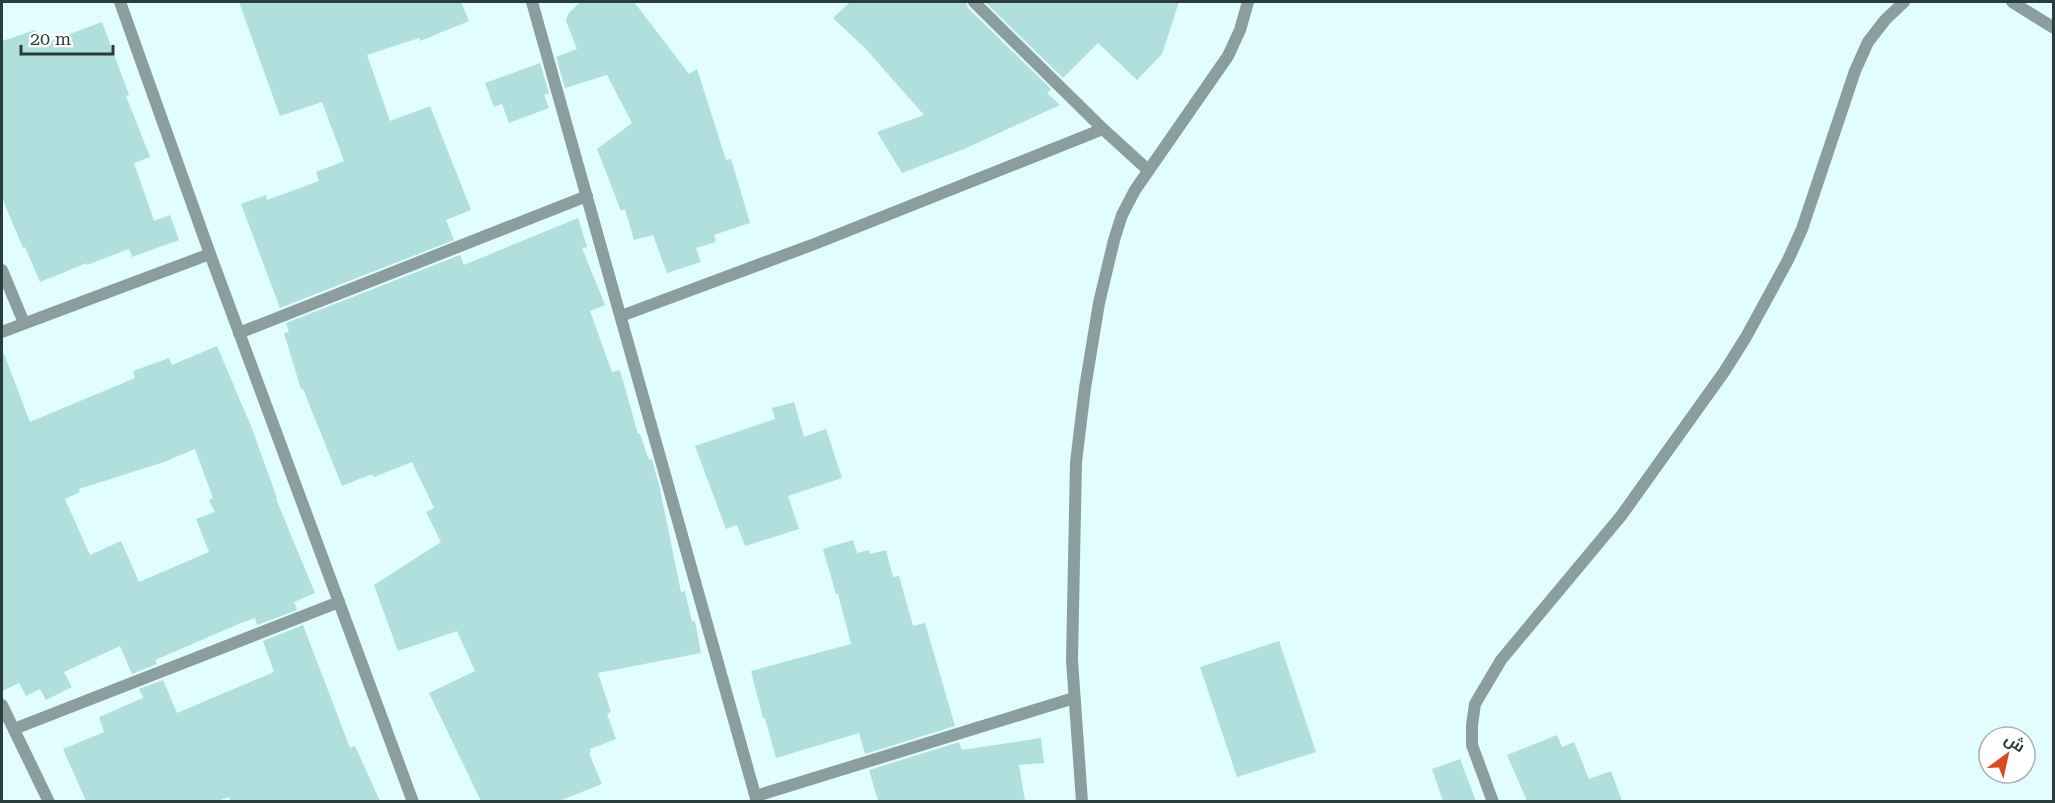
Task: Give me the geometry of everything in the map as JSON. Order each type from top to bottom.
[{"type":"street","points":[[120,2],[210,254],[413,801]]},
{"type":"street","points":[[974,2],[1148,170]]},
{"type":"street","points":[[1082,801],[1074,698],[1072,621],[1076,462],[1099,303],[1122,216],[1148,170],[1228,56],[1235,43],[1248,2]]},
{"type":"street","points":[[1493,801],[1473,745],[1472,725],[1475,704],[1501,660],[1621,516],[1724,372],[1746,337],[1788,260],[1802,229],[1854,71],[1868,42],[1885,20],[1904,2]]},
{"type":"street","points":[[2012,2],[2054,28]]},
{"type":"street","points":[[535,3],[757,799],[1074,698]]},
{"type":"street","points":[[621,316],[817,243],[1103,129]]},
{"type":"street","points":[[239,333],[587,196]]},
{"type":"street","points":[[2,332],[210,254]]},
{"type":"street","points":[[2,270],[24,323]]},
{"type":"street","points":[[14,729],[339,602]]},
{"type":"street","points":[[2,705],[49,801]]},
{"type":"building","points":[[239,2],[461,2],[469,21],[420,41],[419,38],[367,55],[390,121],[430,106],[471,210],[446,220],[454,240],[280,308],[241,204],[266,195],[267,200],[319,181],[316,172],[344,161],[322,102],[280,116]]},
{"type":"building","points":[[580,2],[634,2],[689,74],[697,69],[726,160],[731,159],[750,223],[714,235],[716,242],[696,248],[701,262],[667,273],[653,235],[634,240],[625,209],[621,211],[597,149],[632,123],[607,75],[565,88],[556,57],[577,49],[566,21],[568,14]]},
{"type":"building","points":[[850,2],[966,2],[968,8],[1051,89],[1047,93],[1060,105],[964,149],[902,173],[877,132],[924,115],[866,49],[833,18]]},
{"type":"building","points":[[985,2],[1179,2],[1162,54],[1137,80],[1098,43],[1063,78]]},
{"type":"building","points":[[102,22],[129,95],[126,96],[150,157],[134,163],[154,221],[170,215],[179,240],[132,257],[129,249],[40,282],[2,198],[2,41],[35,30],[40,45]]},
{"type":"building","points":[[540,63],[549,93],[544,95],[549,108],[509,123],[502,104],[494,107],[485,83]]},
{"type":"building","points":[[578,218],[587,247],[582,248],[605,305],[590,311],[612,372],[620,370],[638,434],[640,434],[649,460],[652,459],[681,592],[685,591],[692,622],[695,621],[701,653],[598,673],[611,712],[607,714],[616,739],[590,749],[589,753],[602,784],[559,801],[481,801],[429,693],[475,671],[457,631],[398,651],[374,585],[441,542],[426,512],[434,508],[412,462],[374,477],[372,474],[342,486],[303,389],[301,389],[284,333],[289,332],[286,323],[460,255],[464,265]]},
{"type":"building","points":[[217,346],[251,426],[276,499],[315,593],[294,602],[297,610],[257,625],[255,618],[241,623],[155,660],[157,664],[132,674],[120,646],[64,672],[72,687],[46,700],[40,689],[26,696],[19,683],[2,691],[2,354],[4,354],[30,422],[135,378],[133,371],[169,358],[172,365]],"holes":[[[195,449],[213,498],[209,500],[215,512],[196,519],[209,552],[139,582],[121,541],[90,555],[65,499],[80,492],[79,489],[164,462]]]},
{"type":"building","points":[[794,402],[804,437],[826,429],[842,478],[788,496],[799,529],[745,546],[737,525],[726,529],[695,446],[775,419],[772,408]]},
{"type":"building","points":[[853,540],[857,553],[869,550],[870,554],[886,550],[893,577],[899,576],[913,626],[925,623],[955,726],[865,754],[859,733],[776,758],[751,671],[851,644],[823,549]]},
{"type":"building","points":[[303,625],[350,748],[355,746],[380,801],[231,801],[229,797],[217,801],[86,801],[63,749],[104,732],[99,717],[143,698],[139,689],[163,680],[177,713],[274,672],[263,641]]},
{"type":"building","points":[[1279,641],[1316,752],[1237,777],[1200,667]]},
{"type":"building","points":[[1557,735],[1562,747],[1574,742],[1589,779],[1611,771],[1622,801],[1527,801],[1507,755]]},
{"type":"building","points":[[1041,738],[1044,763],[1019,765],[1025,801],[878,801],[869,770],[959,742],[962,750]]},
{"type":"building","points":[[1460,759],[1476,801],[1443,801],[1432,769]]}]
